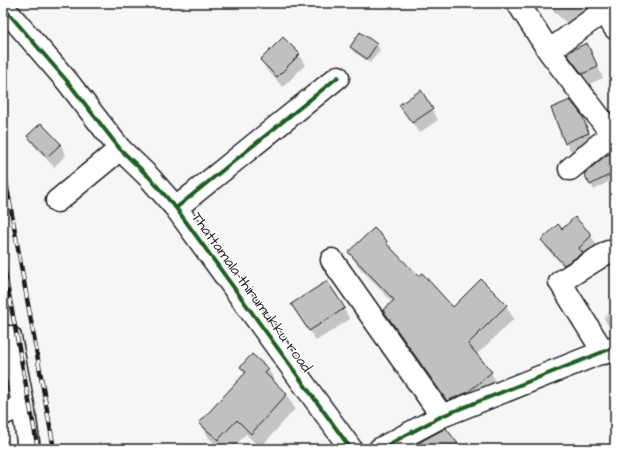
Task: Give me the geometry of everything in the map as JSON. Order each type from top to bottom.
[{"type":"street","points":[[518,3],[549,52],[613,133],[570,169]]},
{"type":"street","name":"Thattamala-thirumukku road","points":[[13,9],[66,81],[120,149],[149,177],[176,208],[351,449]]},
{"type":"street","points":[[549,52],[608,11]]},
{"type":"street","points":[[176,208],[338,77]]},
{"type":"street","points":[[57,201],[120,149]]},
{"type":"street","points":[[380,449],[442,416],[610,350],[560,282],[608,252]]},
{"type":"street","points":[[332,260],[442,416]]},
{"type":"street","points":[[3,337],[10,337],[23,405],[28,449]]},
{"type":"street","points":[[3,414],[23,405]]},
{"type":"building","points":[[360,32],[377,44],[367,59],[350,47]]},
{"type":"building","points":[[283,37],[300,54],[277,77],[260,60]]},
{"type":"building","points":[[587,43],[598,67],[582,74],[567,54]]},
{"type":"building","points":[[421,90],[433,109],[412,123],[399,105]]},
{"type":"building","points":[[570,100],[582,115],[589,133],[565,144],[551,108]]},
{"type":"building","points":[[41,123],[61,144],[47,157],[27,136]]},
{"type":"building","points":[[615,151],[615,172],[590,185],[584,174],[605,156]]},
{"type":"building","points":[[575,217],[592,235],[579,248],[583,253],[564,265],[541,240],[558,224],[562,229]]},
{"type":"building","points":[[374,228],[387,241],[386,243],[418,276],[422,273],[453,307],[481,279],[507,305],[468,344],[492,372],[468,392],[447,401],[383,310],[394,300],[348,252]]},
{"type":"building","points":[[327,281],[345,308],[309,331],[291,304]]},
{"type":"building","points":[[252,354],[269,369],[265,373],[287,394],[251,434],[237,420],[218,440],[199,423],[246,372],[240,367]]},
{"type":"building","points":[[446,428],[462,449],[407,449]]},
{"type":"railway","points":[[3,165],[54,449]]},
{"type":"railway","points":[[3,263],[38,449]]},
{"type":"cycle path","points":[[3,7],[67,81],[120,149],[149,177],[176,208],[351,449]]},
{"type":"cycle path","points":[[176,208],[338,77]]},
{"type":"cycle path","points":[[380,449],[442,416],[615,347]]}]
